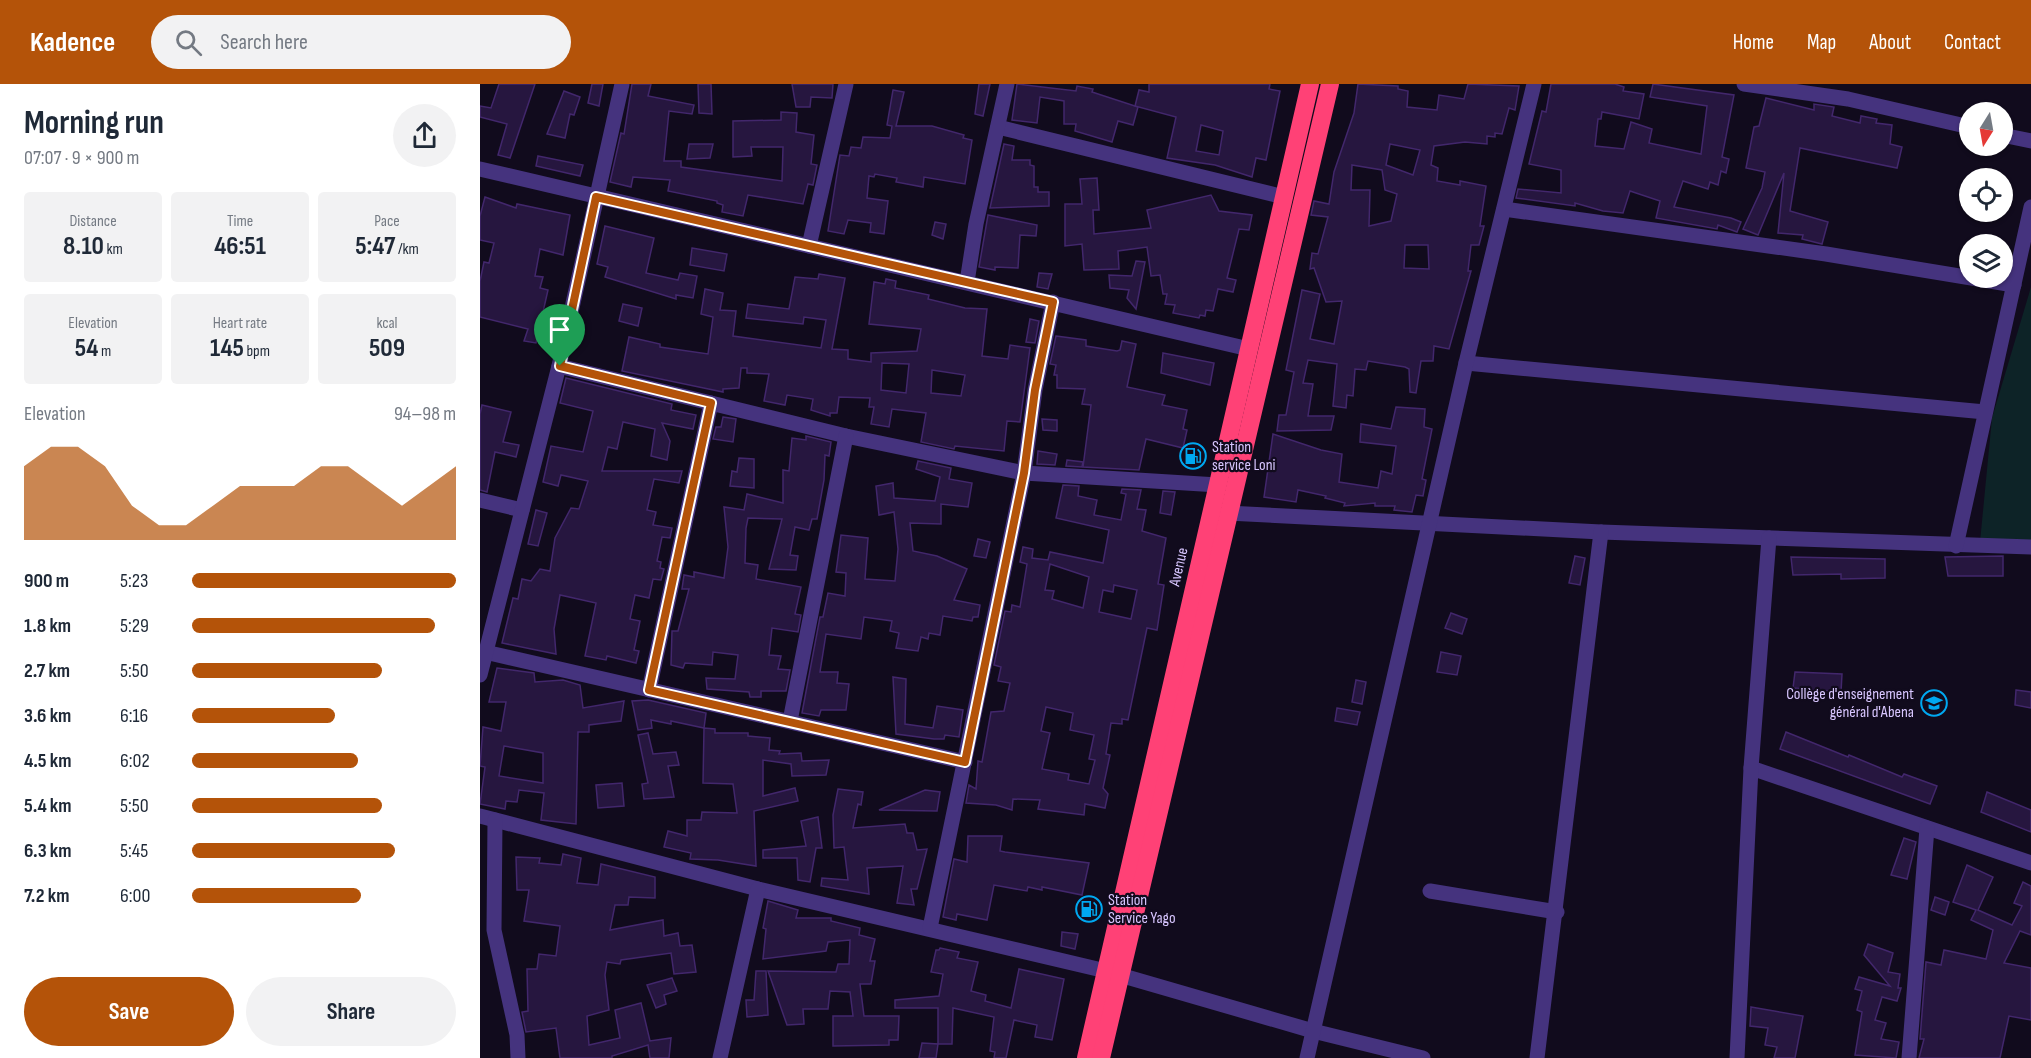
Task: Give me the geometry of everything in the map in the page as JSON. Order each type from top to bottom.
[{"type":"highway","name":"Avenue","points":[[1086,1058],[1113,973],[1218,485],[1310,84]]},
{"type":"highway","points":[[1101,1058],[1113,973],[1269,351],[1330,84]]},
{"type":"street","points":[[480,675],[560,366],[622,84]]},
{"type":"street","points":[[809,246],[846,84]]},
{"type":"street","points":[[967,282],[976,224],[1007,84]]},
{"type":"street","points":[[1307,1058],[1466,363],[1534,84]]},
{"type":"street","points":[[1744,84],[1817,88],[1959,124]]},
{"type":"street","points":[[999,127],[1284,197]]},
{"type":"street","points":[[2013,137],[2031,141]]},
{"type":"street","points":[[480,169],[1249,349]]},
{"type":"street","points":[[1956,546],[2031,207]]},
{"type":"street","points":[[1504,209],[1826,254],[2014,285]]},
{"type":"street","points":[[930,928],[1024,473],[1035,390],[1053,302]]},
{"type":"street","points":[[1466,363],[1985,412]]},
{"type":"street","points":[[560,366],[846,436],[1024,473],[1218,485]]},
{"type":"street","points":[[649,690],[711,403]]},
{"type":"street","points":[[790,721],[846,436]]},
{"type":"street","points":[[480,500],[522,510]]},
{"type":"street","points":[[1227,513],[1601,532],[2031,547]]},
{"type":"street","points":[[1538,1058],[1601,532]]},
{"type":"street","points":[[1737,1058],[1751,768],[1769,538]]},
{"type":"street","points":[[485,652],[965,762]]},
{"type":"street","points":[[1751,768],[2031,863]]},
{"type":"street","points":[[518,1058],[517,1035],[494,930],[487,818],[758,889],[1113,973],[1313,1031],[1423,1058]]},
{"type":"street","points":[[1909,1058],[1927,828]]},
{"type":"street","points":[[720,1058],[758,889]]},
{"type":"street","points":[[1430,891],[1557,912]]},
{"type":"green space","points":[[2031,287],[2031,541],[1980,542],[1992,418]]},
{"type":"building","points":[[499,84],[535,84],[510,158],[498,155],[507,124],[480,117],[480,106],[491,108]]},
{"type":"building","points":[[592,84],[603,84],[599,106],[588,103]]},
{"type":"building","points":[[632,84],[651,84],[648,96],[694,105],[692,114],[669,111],[664,161],[681,161],[681,167],[782,181],[783,147],[751,147],[752,156],[733,157],[733,121],[781,120],[781,112],[797,113],[796,132],[814,135],[811,164],[817,165],[813,185],[808,184],[803,204],[748,195],[743,216],[722,212],[723,205],[717,201],[668,191],[670,180],[633,177],[631,187],[610,182],[621,133],[624,134]]},
{"type":"building","points":[[698,84],[711,84],[712,114],[699,113]]},
{"type":"building","points":[[792,84],[833,84],[832,98],[811,97],[810,107],[796,107]]},
{"type":"building","points":[[979,84],[990,84],[983,116],[975,114]]},
{"type":"building","points":[[1017,84],[1076,91],[1077,86],[1093,89],[1092,92],[1138,107],[1133,125],[1118,121],[1112,142],[1075,131],[1076,124],[1064,124],[1064,101],[1040,97],[1037,123],[1012,120]]},
{"type":"building","points":[[1149,84],[1270,84],[1269,89],[1280,91],[1266,160],[1256,158],[1252,177],[1215,165],[1167,158],[1176,117],[1135,106],[1139,90],[1149,92]],"holes":[[[1201,125],[1223,131],[1219,155],[1196,151]]]},
{"type":"building","points":[[1358,84],[1398,86],[1398,89],[1408,91],[1407,107],[1437,110],[1439,95],[1464,99],[1468,84],[1519,86],[1515,110],[1509,108],[1502,134],[1495,133],[1495,137],[1487,136],[1487,144],[1465,142],[1434,146],[1431,165],[1438,168],[1437,181],[1460,185],[1460,181],[1486,186],[1480,226],[1484,226],[1479,245],[1471,245],[1468,271],[1471,271],[1449,349],[1434,346],[1433,361],[1421,361],[1416,393],[1410,392],[1409,369],[1368,361],[1366,370],[1355,369],[1353,396],[1347,395],[1346,408],[1333,406],[1337,364],[1308,360],[1303,383],[1313,384],[1308,416],[1334,416],[1331,430],[1277,431],[1279,415],[1286,415],[1294,372],[1286,370],[1302,290],[1320,294],[1310,339],[1334,344],[1342,301],[1326,302],[1314,268],[1310,269],[1312,253],[1318,254],[1328,217],[1311,215],[1314,201],[1329,204],[1334,172],[1354,113]],"holes":[[[1390,144],[1420,150],[1413,175],[1386,165]],[[1352,165],[1382,170],[1385,190],[1397,194],[1391,221],[1369,226],[1370,190],[1351,190]],[[1405,245],[1428,245],[1429,269],[1404,268]]]},
{"type":"building","points":[[1551,84],[1615,84],[1624,87],[1623,91],[1644,94],[1639,119],[1602,112],[1601,119],[1598,119],[1595,146],[1624,149],[1631,122],[1652,129],[1649,143],[1701,154],[1707,106],[1650,97],[1653,84],[1734,95],[1722,157],[1729,159],[1726,173],[1721,171],[1718,185],[1710,182],[1708,189],[1683,181],[1674,207],[1731,218],[1741,222],[1737,232],[1718,225],[1717,229],[1656,218],[1660,201],[1630,191],[1623,213],[1603,211],[1575,203],[1575,206],[1516,198],[1518,189],[1561,193],[1561,170],[1529,164],[1542,111],[1546,112]]},
{"type":"building","points":[[893,90],[904,92],[896,126],[932,126],[964,135],[963,138],[972,140],[965,184],[924,177],[923,187],[896,182],[897,178],[875,174],[874,177],[869,176],[867,198],[888,201],[884,234],[870,232],[871,223],[848,220],[844,234],[828,231],[840,155],[849,156],[851,147],[861,148],[863,137],[890,138],[892,126],[887,125]]},
{"type":"building","points":[[564,91],[580,97],[574,115],[570,114],[565,138],[547,134]]},
{"type":"building","points":[[1766,98],[1814,110],[1814,104],[1834,107],[1832,116],[1860,123],[1861,116],[1877,119],[1876,123],[1892,125],[1890,144],[1902,147],[1897,168],[1800,148],[1790,211],[1828,222],[1822,244],[1802,239],[1803,235],[1778,233],[1784,173],[1758,235],[1743,229],[1762,188],[1765,172],[1746,168],[1754,127],[1759,126]]},
{"type":"building","points":[[689,144],[713,144],[710,158],[687,159]]},
{"type":"building","points":[[1004,144],[1014,146],[1012,160],[1030,160],[1030,165],[1034,166],[1034,187],[1038,187],[1038,192],[1049,192],[1049,206],[990,208]]},
{"type":"building","points":[[538,156],[583,165],[580,176],[536,166]]},
{"type":"building","points":[[1097,178],[1099,210],[1093,210],[1094,234],[1151,228],[1147,210],[1211,195],[1219,211],[1252,215],[1249,230],[1239,229],[1227,278],[1236,280],[1233,292],[1218,289],[1213,311],[1206,310],[1205,316],[1200,315],[1199,318],[1173,313],[1175,305],[1165,304],[1167,294],[1163,294],[1160,275],[1151,276],[1147,247],[1118,251],[1119,269],[1084,270],[1082,244],[1065,246],[1065,204],[1082,204],[1080,179]]},
{"type":"building","points":[[485,197],[516,208],[517,204],[570,215],[563,255],[540,249],[535,276],[543,277],[540,288],[548,290],[536,343],[524,341],[528,329],[480,317],[480,281],[484,262],[489,263],[494,243],[480,240],[480,216]]},
{"type":"building","points":[[988,215],[1037,225],[1036,236],[1020,235],[1018,268],[995,267],[995,270],[979,267]]},
{"type":"building","points":[[935,222],[946,224],[943,239],[932,235]]},
{"type":"building","points":[[605,226],[654,238],[646,273],[678,280],[680,273],[697,276],[693,298],[676,295],[676,299],[605,277],[608,267],[597,264]]},
{"type":"building","points":[[692,248],[727,254],[724,271],[690,265]]},
{"type":"building","points":[[1136,261],[1145,262],[1136,309],[1127,298],[1129,290],[1110,288],[1109,275],[1132,276]]},
{"type":"building","points":[[1039,273],[1052,274],[1048,289],[1037,287]]},
{"type":"building","points":[[819,274],[845,278],[832,349],[848,350],[848,359],[871,362],[871,353],[917,351],[921,329],[869,324],[874,282],[885,284],[886,279],[896,281],[895,288],[929,295],[928,299],[965,308],[987,309],[982,356],[1008,359],[1010,345],[1030,348],[1020,422],[1007,421],[1004,451],[955,446],[954,449],[921,442],[926,413],[892,409],[889,427],[871,424],[874,407],[869,407],[870,398],[839,397],[837,413],[830,413],[830,416],[811,410],[813,399],[787,395],[785,405],[764,401],[769,374],[747,373],[747,368],[741,368],[739,388],[723,389],[723,392],[622,371],[629,337],[660,344],[660,347],[708,354],[713,317],[701,314],[705,289],[723,293],[720,310],[736,311],[733,336],[821,348],[826,320],[804,317],[803,324],[746,318],[748,304],[789,309],[795,277],[818,279]],"holes":[[[882,363],[909,364],[906,393],[881,390]],[[932,370],[965,375],[961,396],[931,393]]]},
{"type":"building","points":[[623,304],[642,308],[638,326],[619,321]]},
{"type":"building","points":[[1030,319],[1039,321],[1035,343],[1026,342]]},
{"type":"building","points":[[1056,336],[1086,340],[1086,346],[1117,351],[1120,350],[1122,341],[1136,344],[1127,387],[1165,395],[1162,405],[1187,410],[1183,429],[1187,430],[1183,448],[1146,439],[1139,470],[1083,467],[1091,405],[1082,404],[1085,389],[1057,388],[1057,375],[1054,375],[1056,365],[1050,364]]},
{"type":"building","points":[[1163,353],[1214,363],[1210,385],[1161,373]]},
{"type":"building","points":[[566,378],[672,404],[671,410],[696,415],[693,429],[662,423],[670,441],[667,460],[651,456],[655,429],[623,422],[617,449],[608,447],[602,471],[682,471],[679,483],[654,479],[647,510],[656,512],[653,525],[672,528],[670,538],[662,537],[657,561],[661,562],[660,568],[664,569],[661,580],[653,579],[649,598],[635,595],[630,619],[640,621],[634,650],[639,651],[636,663],[607,656],[606,660],[585,656],[596,603],[560,595],[554,629],[556,654],[502,643],[513,598],[518,599],[522,579],[531,581],[540,569],[550,571],[555,538],[571,508],[579,509],[588,481],[561,475],[558,486],[543,482],[551,446],[583,452],[593,411],[560,403]]},
{"type":"building","points":[[482,405],[511,412],[503,442],[519,445],[516,457],[495,452],[487,492],[480,490]]},
{"type":"building","points":[[1396,407],[1425,409],[1424,427],[1432,429],[1422,479],[1426,480],[1423,496],[1416,495],[1412,512],[1394,510],[1395,506],[1375,506],[1375,503],[1344,506],[1345,503],[1325,498],[1326,496],[1298,490],[1296,502],[1264,497],[1273,434],[1321,450],[1342,454],[1339,482],[1378,488],[1381,471],[1392,474],[1396,446],[1360,442],[1361,424],[1391,429]]},
{"type":"building","points":[[723,417],[736,419],[733,442],[713,439],[716,427],[721,427]]},
{"type":"building","points":[[1042,419],[1057,420],[1057,431],[1043,430]]},
{"type":"building","points":[[806,436],[831,442],[829,456],[825,455],[824,480],[817,519],[812,519],[809,530],[795,527],[790,555],[798,556],[796,570],[769,569],[782,519],[748,518],[746,528],[745,563],[758,565],[756,579],[801,587],[795,614],[801,615],[798,632],[772,628],[769,655],[781,656],[778,669],[790,670],[786,691],[761,691],[761,697],[750,697],[749,692],[707,689],[706,678],[735,679],[738,655],[713,652],[712,665],[685,663],[683,668],[671,665],[672,631],[678,631],[689,589],[682,589],[684,575],[694,577],[694,572],[724,578],[728,547],[724,507],[744,510],[747,494],[783,503],[783,470],[789,471],[792,438],[806,440]]},
{"type":"building","points":[[1038,451],[1057,454],[1055,465],[1037,464]]},
{"type":"building","points":[[739,458],[754,459],[754,488],[730,486],[732,471],[737,472]]},
{"type":"building","points":[[1067,460],[1083,462],[1082,467],[1066,466]]},
{"type":"building","points":[[918,461],[951,468],[949,479],[972,483],[968,507],[941,504],[941,524],[910,523],[913,551],[937,556],[967,569],[954,600],[980,605],[978,617],[973,617],[972,621],[943,616],[940,635],[929,633],[928,639],[921,637],[918,651],[896,648],[899,633],[890,631],[892,621],[864,617],[861,639],[826,634],[820,672],[838,672],[837,683],[849,684],[846,710],[821,710],[819,716],[802,713],[820,617],[823,617],[828,593],[845,596],[846,573],[836,572],[841,535],[868,538],[865,579],[895,581],[898,549],[894,512],[879,515],[876,486],[893,483],[894,498],[935,501],[940,477],[916,469]]},
{"type":"building","points":[[1063,485],[1079,486],[1078,496],[1097,500],[1094,515],[1121,520],[1126,494],[1121,493],[1122,489],[1141,490],[1137,509],[1146,510],[1142,531],[1166,538],[1158,584],[1164,585],[1157,630],[1147,628],[1128,720],[1122,719],[1122,724],[1111,723],[1106,754],[1110,755],[1103,788],[1108,794],[1105,808],[1085,804],[1084,815],[1038,809],[1040,800],[1013,799],[1012,810],[996,805],[966,803],[969,785],[976,789],[978,761],[982,762],[991,712],[1004,711],[1010,683],[998,681],[1001,667],[994,665],[1005,611],[1011,612],[1012,605],[1020,607],[1027,564],[1020,562],[1023,547],[1033,549],[1032,558],[1048,560],[1050,552],[1103,563],[1109,530],[1056,518]],"holes":[[[1050,564],[1089,577],[1083,608],[1052,599],[1054,591],[1045,590]],[[1114,585],[1137,590],[1131,619],[1099,612],[1103,590],[1113,592]],[[1046,707],[1073,713],[1070,730],[1094,735],[1089,759],[1095,760],[1089,784],[1068,780],[1069,774],[1042,769],[1050,733],[1041,731]]]},
{"type":"building","points":[[1163,491],[1175,492],[1171,515],[1160,513]]},
{"type":"building","points":[[536,510],[547,513],[538,546],[528,544]]},
{"type":"building","points":[[978,539],[990,542],[986,558],[974,556]]},
{"type":"building","points":[[1575,556],[1585,558],[1580,585],[1569,583]]},
{"type":"building","points":[[2003,556],[2003,576],[1948,576],[1945,557]]},
{"type":"building","points":[[1791,557],[1885,559],[1885,578],[1841,579],[1841,574],[1793,575]]},
{"type":"building","points":[[1451,613],[1467,619],[1462,634],[1445,628]]},
{"type":"building","points":[[1441,652],[1461,656],[1457,675],[1437,672]]},
{"type":"building","points":[[497,668],[534,673],[535,682],[563,680],[580,685],[583,708],[624,701],[621,721],[589,725],[589,732],[578,732],[576,824],[541,820],[544,793],[519,790],[517,802],[506,801],[505,809],[480,804],[485,767],[480,766],[483,727],[501,731],[506,702],[489,702]],"holes":[[[504,746],[543,753],[543,783],[499,776]]]},
{"type":"building","points":[[1795,672],[1842,674],[1841,692],[1793,688]]},
{"type":"building","points":[[893,677],[906,679],[905,724],[933,728],[937,706],[963,710],[959,737],[945,735],[944,739],[934,739],[896,734]]},
{"type":"building","points":[[1356,680],[1366,682],[1362,704],[1352,702]]},
{"type":"building","points":[[2016,690],[2031,692],[2031,708],[2015,705]]},
{"type":"building","points":[[648,700],[706,713],[704,728],[671,721],[671,724],[651,720],[652,728],[638,730],[632,701]]},
{"type":"building","points":[[1337,708],[1360,712],[1357,725],[1335,721]]},
{"type":"building","points":[[704,728],[715,729],[715,733],[748,733],[748,736],[770,738],[769,750],[780,751],[779,754],[801,753],[802,761],[829,760],[826,775],[792,776],[791,764],[763,760],[763,796],[795,788],[798,801],[754,811],[756,866],[718,860],[690,859],[691,853],[664,847],[668,831],[687,836],[687,820],[701,820],[702,812],[737,813],[733,784],[703,783]]},
{"type":"building","points":[[1786,732],[1902,777],[1904,774],[1937,786],[1930,804],[1780,749]]},
{"type":"building","points":[[648,733],[653,754],[676,752],[679,765],[668,766],[674,797],[644,799],[642,784],[648,783],[638,735]]},
{"type":"building","points":[[622,783],[624,806],[598,808],[596,785]]},
{"type":"building","points":[[838,789],[863,792],[853,828],[905,824],[907,833],[913,833],[917,850],[927,849],[917,889],[911,889],[914,905],[897,903],[903,866],[867,868],[869,894],[821,886],[822,878],[848,880],[844,847],[834,848],[833,815]]},
{"type":"building","points":[[925,790],[940,792],[937,811],[879,810]]},
{"type":"building","points":[[1987,792],[2031,810],[2031,832],[1981,812]]},
{"type":"building","points":[[818,817],[822,848],[816,848],[810,882],[798,880],[797,858],[763,858],[763,850],[806,846],[801,821]]},
{"type":"building","points":[[968,836],[1002,836],[1000,851],[1089,863],[1082,895],[1042,887],[1042,890],[1028,887],[1027,891],[994,885],[987,920],[957,914],[956,920],[943,917],[954,859],[967,862]]},
{"type":"building","points":[[1904,838],[1916,842],[1907,879],[1891,875]]},
{"type":"building","points":[[563,854],[581,858],[577,883],[598,885],[601,864],[655,877],[655,898],[629,897],[628,905],[615,905],[610,930],[663,920],[664,936],[678,933],[680,946],[692,945],[696,972],[674,974],[671,953],[621,960],[620,964],[607,962],[605,975],[609,1010],[587,1016],[589,1045],[620,1038],[615,1010],[641,1003],[650,1041],[671,1038],[669,1058],[650,1058],[648,1045],[612,1056],[612,1058],[560,1058],[556,1028],[526,1032],[522,1012],[528,1011],[527,969],[537,969],[539,954],[556,956],[560,926],[524,921],[529,890],[517,890],[516,857],[540,858],[539,863],[561,865]]},
{"type":"building","points":[[1967,865],[1993,877],[1978,910],[2012,925],[2022,906],[2014,903],[2023,882],[2031,886],[2031,935],[2020,931],[2004,963],[2031,968],[2031,1020],[2009,1016],[2000,1058],[1919,1058],[1924,1039],[1920,1039],[1926,962],[1941,965],[1944,950],[1986,959],[1993,930],[1971,920],[1976,910],[1953,902]]},
{"type":"building","points":[[1935,897],[1949,902],[1945,915],[1931,910]]},
{"type":"building","points":[[768,901],[798,910],[796,918],[831,918],[831,921],[860,928],[859,935],[875,939],[870,961],[875,961],[871,984],[860,984],[864,1016],[899,1016],[898,1040],[889,1040],[889,1045],[833,1046],[833,1016],[853,1016],[850,992],[830,991],[828,1009],[803,1009],[804,1024],[787,1025],[768,971],[836,972],[838,964],[849,964],[850,940],[828,942],[826,951],[763,959],[766,929],[763,928]]},
{"type":"building","points":[[1062,932],[1078,934],[1075,949],[1061,946]]},
{"type":"building","points":[[1868,944],[1893,953],[1888,972],[1900,974],[1898,988],[1901,988],[1897,1001],[1882,997],[1875,1020],[1886,1023],[1881,1039],[1899,1042],[1896,1058],[1855,1055],[1862,1012],[1857,1010],[1862,991],[1855,989],[1859,977],[1890,986],[1864,955]]},
{"type":"building","points":[[940,948],[959,952],[957,958],[978,962],[971,991],[986,995],[985,1001],[1011,1008],[1019,969],[1064,979],[1052,1040],[1035,1037],[1037,1025],[1014,1020],[1006,1058],[994,1058],[995,1052],[990,1051],[994,1017],[953,1008],[952,1044],[938,1044],[938,1008],[895,1008],[895,1000],[939,996],[943,974],[931,972],[936,950]]},
{"type":"building","points":[[756,971],[766,971],[768,1015],[747,1017],[746,1000],[754,1000]]},
{"type":"building","points":[[672,978],[677,991],[664,995],[666,1004],[656,1008],[647,985]]},
{"type":"building","points":[[1751,1007],[1803,1016],[1795,1058],[1774,1058],[1777,1047],[1765,1045],[1768,1028],[1750,1026]]},
{"type":"building","points":[[922,1043],[938,1044],[936,1058],[919,1058]]},
{"type":"place","name":"Station service Loni","points":[[1193,456]]},
{"type":"place","name":"Collège d'enseignement général d'Abena","points":[[1934,703]]},
{"type":"place","name":"Station Service Yago","points":[[1089,909]]},
{"type":"route","points":[[596,197],[1053,302],[1035,390],[1024,473],[965,762],[649,690],[711,403],[560,366],[596,197]]}]
